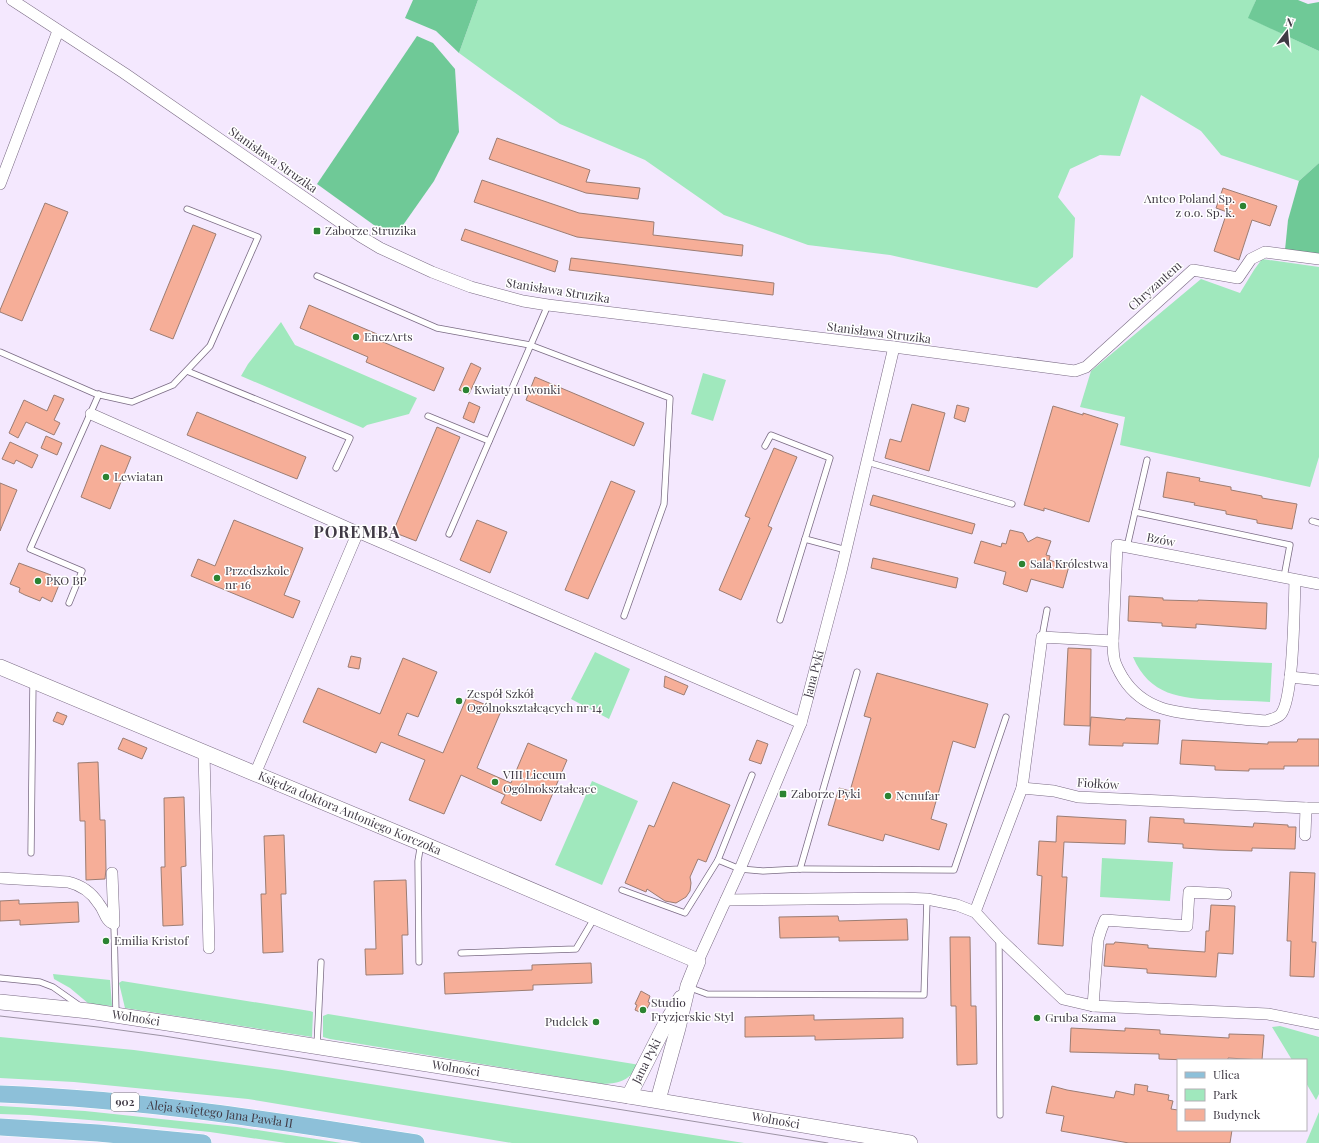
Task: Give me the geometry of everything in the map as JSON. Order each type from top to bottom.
[{"type":"main road","name":"Aleja świętego Jana Pawła II","points":[[3,1094],[131,1103],[241,1116],[416,1143]]},
{"type":"main road","points":[[0,1128],[98,1132],[203,1143]]},
{"type":"street","name":"Stanisława Struzika","points":[[12,0],[124,73],[360,236],[380,248],[432,272],[471,287],[523,301],[548,305],[894,347],[1075,371],[1086,367]]},
{"type":"street","points":[[0,184],[58,31]]},
{"type":"street","name":"Chryzantem","points":[[1086,367],[1193,270],[1238,278],[1251,259],[1265,252],[1319,259]]},
{"type":"street","name":"Jana Pyki","points":[[658,1100],[688,986],[740,869],[801,723],[846,550],[894,347]]},
{"type":"street","points":[[91,414],[358,532],[801,723]]},
{"type":"street","points":[[255,774],[358,532]]},
{"type":"street","points":[[1127,547],[1117,545],[1113,657],[1118,669],[1128,685],[1141,698],[1159,708],[1178,714],[1267,721],[1280,716],[1286,705],[1290,677],[1295,580]]},
{"type":"street","name":"Bzów","points":[[1127,547],[1319,584]]},
{"type":"street","points":[[975,912],[1022,788],[1042,637],[1113,641]]},
{"type":"street","name":"Księdza doktora Antoniego Korczoka","points":[[0,667],[421,843],[698,961]]},
{"type":"street","points":[[1290,677],[1319,680]]},
{"type":"street","points":[[204,753],[209,948]]},
{"type":"street","name":"Fiołków","points":[[1022,788],[1054,791],[1078,797],[1319,808]]},
{"type":"street","points":[[1305,835],[1306,808]]},
{"type":"street","points":[[0,878],[68,882],[77,884],[84,888],[100,904],[109,922],[114,924],[112,873]]},
{"type":"street","points":[[1093,1006],[1098,940],[1105,920],[1187,926],[1189,892],[1226,894]]},
{"type":"street","points":[[726,900],[903,898],[927,899],[957,905],[975,912],[1063,999],[1093,1006],[1268,1014],[1319,1024]]},
{"type":"street","name":"Jana Pyki","points":[[629,1096],[666,1023],[688,986]]},
{"type":"street","name":"Wolności","points":[[0,1002],[88,1012],[317,1046],[658,1100],[910,1143]]},
{"type":"lane","points":[[0,352],[99,394],[132,402],[173,385],[210,346],[258,237],[187,209]]},
{"type":"lane","points":[[317,276],[437,328],[530,345],[670,398],[664,504],[624,616]]},
{"type":"lane","points":[[449,534],[548,305]]},
{"type":"lane","points":[[187,370],[350,438],[336,468]]},
{"type":"lane","points":[[69,603],[82,571],[30,549],[99,394]]},
{"type":"lane","points":[[428,416],[489,441]]},
{"type":"lane","points":[[765,446],[771,435],[830,458],[780,620]]},
{"type":"lane","points":[[1127,547],[1147,460]]},
{"type":"lane","points":[[867,462],[1012,504]]},
{"type":"lane","points":[[1135,512],[1290,545],[1284,578]]},
{"type":"lane","points":[[1312,521],[1319,523]]},
{"type":"lane","points":[[805,539],[846,550]]},
{"type":"lane","points":[[1042,637],[1048,610]]},
{"type":"lane","points":[[800,869],[857,672]]},
{"type":"lane","points":[[31,853],[33,681]]},
{"type":"lane","points":[[718,860],[740,869],[764,871],[800,869],[954,870],[1006,717]]},
{"type":"lane","points":[[622,890],[685,913],[718,860],[752,775]]},
{"type":"lane","points":[[419,962],[418,861],[421,843]]},
{"type":"lane","points":[[688,986],[707,994],[924,995],[927,899]]},
{"type":"lane","points":[[461,953],[576,948],[595,917]]},
{"type":"lane","points":[[114,924],[116,1016]]},
{"type":"lane","points":[[1000,938],[1000,1115]]},
{"type":"lane","points":[[317,1046],[322,962]]},
{"type":"lane","points":[[0,978],[40,982],[53,987],[88,1012]]},
{"type":"green space","points":[[413,0],[478,0],[459,53],[436,31],[405,18]]},
{"type":"green space","points":[[478,0],[1256,0],[1249,18],[1319,51],[1319,163],[1299,181],[1221,155],[1201,131],[1141,95],[1120,156],[1100,155],[1070,169],[1058,197],[1075,218],[1073,257],[1037,288],[890,255],[808,245],[724,215],[645,160],[560,124],[459,53]]},
{"type":"green space","points":[[1256,0],[1298,0],[1308,4],[1319,2],[1319,51],[1248,18]]},
{"type":"green space","points":[[417,36],[433,43],[455,69],[459,132],[434,181],[401,228],[378,228],[317,184]]},
{"type":"green space","points":[[1319,163],[1319,254],[1285,250],[1288,220],[1299,181]]},
{"type":"green space","points":[[1262,259],[1319,267],[1319,457],[1310,487],[1120,445],[1125,417],[1080,407],[1091,371],[1201,279],[1240,293]]},
{"type":"green space","points":[[281,322],[295,345],[417,398],[409,414],[367,425],[363,428],[241,376],[248,364]]},
{"type":"green space","points":[[703,373],[726,380],[713,421],[691,414]]},
{"type":"green space","points":[[595,652],[630,669],[609,719],[571,699]]},
{"type":"green space","points":[[1133,657],[1272,663],[1270,702],[1204,699],[1179,696],[1157,687],[1148,680],[1140,670]]},
{"type":"green space","points":[[592,781],[638,801],[602,885],[555,865]]},
{"type":"green space","points":[[1102,858],[1173,862],[1170,901],[1100,897]]},
{"type":"green space","points":[[53,974],[110,980],[112,1006],[89,1004],[70,988],[54,979]]},
{"type":"green space","points":[[122,981],[310,1011],[313,1012],[312,1037],[125,1008],[119,983]]},
{"type":"green space","points":[[328,1014],[640,1065],[624,1080],[615,1083],[603,1084],[330,1039],[323,1037],[323,1016]]},
{"type":"green space","points":[[1280,1026],[1319,1037],[1319,1094],[1316,1100],[1307,1085],[1307,1059],[1291,1059],[1272,1027]]},
{"type":"green space","points":[[0,1037],[134,1050],[282,1070],[744,1143],[512,1143],[248,1099],[74,1082],[0,1078]]},
{"type":"green space","points":[[0,1106],[85,1111],[237,1127],[342,1143],[286,1143],[210,1132],[125,1123],[0,1114]]},
{"type":"green space","points":[[1319,1112],[1319,1143],[1306,1143]]},
{"type":"building","points":[[497,138],[590,170],[586,182],[640,188],[638,199],[586,193],[489,159]]},
{"type":"building","points":[[482,180],[579,213],[654,222],[653,235],[743,245],[742,256],[577,237],[474,202]]},
{"type":"building","points":[[1223,188],[1277,206],[1270,226],[1252,220],[1239,260],[1214,251],[1227,212],[1216,208]]},
{"type":"building","points":[[45,203],[68,212],[22,321],[0,312],[0,310]]},
{"type":"building","points":[[193,225],[216,234],[173,339],[150,330]]},
{"type":"building","points":[[465,229],[558,261],[555,272],[461,240]]},
{"type":"building","points":[[571,258],[774,283],[773,295],[569,270]]},
{"type":"building","points":[[309,305],[377,334],[376,339],[444,368],[434,391],[366,362],[368,357],[300,328]]},
{"type":"building","points":[[471,363],[481,368],[469,394],[459,390]]},
{"type":"building","points":[[535,377],[644,423],[634,446],[526,400]]},
{"type":"building","points":[[54,395],[64,399],[54,420],[60,423],[54,435],[26,422],[18,438],[9,433],[24,400],[47,411]]},
{"type":"building","points":[[469,402],[480,407],[474,423],[463,418]]},
{"type":"building","points":[[912,404],[945,413],[929,471],[885,458],[890,439],[901,442]]},
{"type":"building","points":[[957,405],[969,408],[965,422],[954,418]]},
{"type":"building","points":[[1053,406],[1083,415],[1083,413],[1118,424],[1089,522],[1044,508],[1044,511],[1024,505]]},
{"type":"building","points":[[197,412],[306,457],[297,479],[187,435]]},
{"type":"building","points":[[437,427],[460,437],[416,541],[393,532]]},
{"type":"building","points":[[46,436],[62,443],[57,455],[41,448]]},
{"type":"building","points":[[10,442],[38,455],[32,468],[16,460],[14,464],[2,459]]},
{"type":"building","name":"Lewiatan","points":[[101,445],[131,457],[110,509],[81,497]]},
{"type":"building","points":[[774,448],[797,457],[768,526],[772,528],[741,600],[719,590],[750,518],[745,516]]},
{"type":"building","points":[[1167,472],[1200,478],[1199,481],[1231,487],[1231,490],[1262,496],[1262,498],[1297,504],[1292,529],[1257,523],[1257,520],[1226,514],[1226,511],[1163,497]]},
{"type":"building","points":[[611,481],[635,491],[588,599],[565,590]]},
{"type":"building","points":[[0,483],[17,490],[0,531]]},
{"type":"building","points":[[873,495],[975,524],[972,534],[870,505]]},
{"type":"building","points":[[234,520],[303,548],[284,595],[300,601],[293,618],[191,576],[198,559],[215,566]]},
{"type":"building","points":[[477,520],[507,532],[490,573],[460,560]]},
{"type":"building","points":[[1010,530],[1023,533],[1028,542],[1037,537],[1051,541],[1046,555],[1050,556],[1049,560],[1069,566],[1063,588],[1031,579],[1027,592],[1003,584],[1006,572],[974,563],[981,541],[1001,547],[1002,543],[1006,544]]},
{"type":"building","points":[[873,558],[958,578],[956,588],[871,568]]},
{"type":"building","points":[[19,563],[61,580],[52,602],[42,597],[40,601],[25,595],[19,592],[20,588],[10,584]]},
{"type":"building","points":[[1129,596],[1163,598],[1163,600],[1267,603],[1266,629],[1196,624],[1196,628],[1162,626],[1162,623],[1128,621]]},
{"type":"building","points":[[1068,648],[1091,649],[1090,726],[1064,725]]},
{"type":"building","points":[[351,656],[361,658],[359,669],[348,667]]},
{"type":"building","points":[[403,658],[437,672],[418,717],[407,713],[398,735],[443,753],[467,697],[501,711],[477,768],[511,783],[528,743],[567,760],[541,821],[501,803],[505,795],[461,775],[444,814],[409,800],[425,760],[381,742],[376,753],[303,722],[318,688],[380,714]]},
{"type":"building","points":[[877,673],[988,704],[975,748],[953,741],[931,819],[947,824],[939,850],[885,834],[883,841],[828,825],[839,788],[850,791],[871,718],[864,716]]},
{"type":"building","points":[[665,676],[688,686],[684,695],[664,687]]},
{"type":"building","points":[[57,712],[67,716],[63,725],[53,721]]},
{"type":"building","points":[[1091,717],[1125,720],[1126,718],[1160,720],[1158,744],[1123,743],[1123,746],[1089,745]]},
{"type":"building","points":[[123,738],[147,748],[142,759],[118,749]]},
{"type":"building","points":[[1298,739],[1319,739],[1319,766],[1284,766],[1284,769],[1249,769],[1249,771],[1215,770],[1215,766],[1180,764],[1182,740],[1268,744],[1268,742],[1297,742]]},
{"type":"building","points":[[757,740],[768,744],[761,764],[749,760]]},
{"type":"building","points":[[98,762],[100,820],[105,820],[105,879],[86,880],[85,821],[80,821],[78,763]]},
{"type":"building","points":[[673,782],[730,805],[706,862],[698,859],[690,877],[690,891],[686,897],[676,903],[665,901],[647,889],[646,892],[625,883],[649,825],[654,827]]},
{"type":"building","points":[[184,797],[186,866],[181,867],[183,925],[163,926],[161,867],[165,867],[164,798]]},
{"type":"building","points":[[1057,816],[1126,820],[1125,844],[1064,842],[1062,877],[1067,877],[1063,946],[1038,944],[1042,876],[1037,875],[1039,841],[1056,842]]},
{"type":"building","points":[[1150,817],[1184,819],[1184,823],[1253,827],[1254,823],[1288,825],[1288,827],[1296,827],[1295,849],[1252,848],[1252,851],[1218,850],[1183,848],[1183,844],[1148,842]]},
{"type":"building","points":[[284,835],[286,894],[281,894],[283,952],[263,953],[261,894],[266,894],[264,836]]},
{"type":"building","points":[[1290,872],[1315,873],[1312,942],[1316,942],[1314,977],[1290,976],[1291,941],[1287,941]]},
{"type":"building","points":[[406,880],[408,935],[402,935],[403,974],[366,975],[365,949],[376,949],[374,881]]},
{"type":"building","points":[[19,900],[19,904],[78,902],[79,922],[20,925],[20,920],[0,921],[0,901]]},
{"type":"building","points":[[1211,905],[1235,906],[1233,954],[1218,953],[1216,977],[1147,973],[1147,969],[1104,966],[1106,944],[1114,944],[1115,942],[1148,945],[1148,948],[1205,952],[1206,931],[1209,931]]},
{"type":"building","points":[[838,916],[839,921],[907,919],[908,940],[839,941],[839,937],[780,938],[779,917]]},
{"type":"building","points":[[950,937],[970,937],[971,1006],[976,1006],[977,1064],[957,1065],[956,1006],[951,1006]]},
{"type":"building","points":[[591,963],[592,983],[533,985],[533,990],[445,994],[444,973],[532,970],[532,965]]},
{"type":"building","points":[[641,991],[650,996],[648,1002],[650,1003],[644,1014],[635,1010],[637,1005],[635,1004]]},
{"type":"building","points":[[814,1015],[814,1020],[903,1018],[903,1038],[815,1040],[815,1036],[745,1037],[745,1017]]},
{"type":"building","points":[[1071,1028],[1125,1031],[1125,1028],[1160,1030],[1160,1034],[1229,1038],[1229,1034],[1264,1035],[1262,1059],[1159,1059],[1159,1054],[1070,1052]]},
{"type":"building","points":[[1135,1084],[1148,1086],[1147,1091],[1169,1095],[1168,1100],[1173,1101],[1171,1109],[1177,1110],[1177,1131],[1232,1131],[1230,1143],[1129,1143],[1061,1131],[1064,1116],[1046,1113],[1052,1086],[1114,1098],[1116,1091],[1134,1095]]},
{"type":"tram line","points":[[0,1016],[164,1036],[828,1143]]},
{"type":"place","name":"Anteo Poland Sp. z o.o. Sp. k.","points":[[1243,206]]},
{"type":"place","name":"Zaborze Struzika","points":[[317,231]]},
{"type":"place","name":"EnczArts","points":[[356,337]]},
{"type":"place","name":"Kwiaty u Iwonki","points":[[466,390]]},
{"type":"place","name":"Lewiatan","points":[[106,477]]},
{"type":"place","name":"Sala Królestwa","points":[[1022,564]]},
{"type":"place","name":"Przedszkole nr 16","points":[[217,578]]},
{"type":"place","name":"PKO BP","points":[[38,581]]},
{"type":"place","name":"Zespół Szkół Ogólnokształcących nr 14","points":[[459,701]]},
{"type":"place","name":"VIII Liceum Ogólnokształcące","points":[[495,782]]},
{"type":"place","name":"Zaborze Pyki","points":[[783,794]]},
{"type":"place","name":"Nenufar","points":[[888,796]]},
{"type":"place","name":"Emilia Kristof","points":[[106,941]]},
{"type":"place","name":"Studio Fryzjerskie Styl","points":[[643,1010]]},
{"type":"place","name":"Gruba Szama","points":[[1037,1018]]},
{"type":"place","name":"Pudelek","points":[[596,1022]]},
{"type":"district","name":"POREMBA","points":[[357,532]]}]
